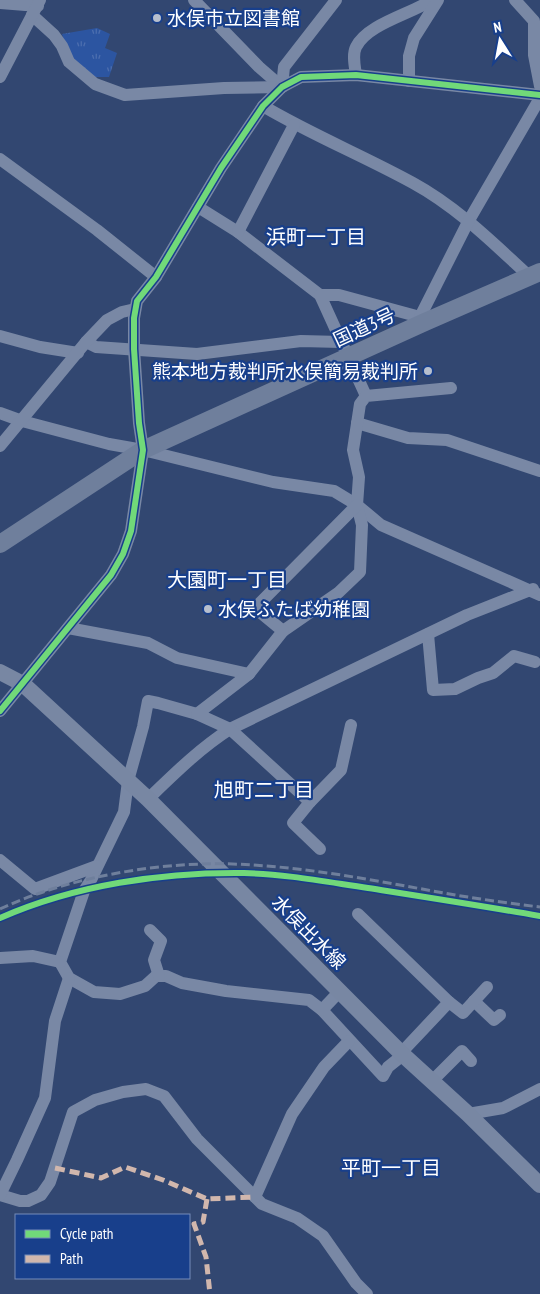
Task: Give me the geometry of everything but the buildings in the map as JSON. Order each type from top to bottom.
[{"type":"highway","name":"国道3号","points":[[0,544],[143,450],[345,350],[535,274]]},
{"type":"main road","name":"水俣出水線","points":[[0,672],[23,684],[128,781],[402,1054],[468,1114],[540,1185]]},
{"type":"street","points":[[194,0],[259,67],[282,87]]},
{"type":"street","points":[[282,87],[284,67],[336,0]]},
{"type":"street","points":[[356,75],[354,53],[356,47],[365,36],[395,17],[432,0]]},
{"type":"street","points":[[409,81],[409,56],[414,38],[438,0]]},
{"type":"street","points":[[515,0],[534,21],[534,55],[540,86]]},
{"type":"street","points":[[0,3],[37,7]]},
{"type":"street","points":[[37,7],[69,62],[94,84],[125,95],[224,88],[282,87]]},
{"type":"street","points":[[0,77],[37,7]]},
{"type":"street","points":[[0,711],[111,575],[123,554],[131,532],[143,450],[139,423],[134,349],[135,309],[138,301],[156,277],[221,168],[263,106],[282,87],[301,77],[356,75],[540,96],[468,222],[423,320],[340,295],[320,295]]},
{"type":"street","points":[[263,106],[294,125],[414,184],[468,222],[535,274]]},
{"type":"street","points":[[238,232],[294,125]]},
{"type":"street","points":[[0,159],[97,230],[156,277]]},
{"type":"street","points":[[198,208],[238,232],[320,295],[366,396]]},
{"type":"street","points":[[0,446],[86,342],[107,320],[122,312],[135,309]]},
{"type":"street","points":[[0,336],[40,347],[78,353]]},
{"type":"street","points":[[86,342],[96,348],[197,354],[301,341],[345,350]]},
{"type":"street","points":[[197,714],[249,674],[283,631],[338,593],[360,572],[362,525],[357,506],[359,477],[353,450],[360,404],[366,396],[451,388]]},
{"type":"street","points":[[0,413],[22,421],[109,444],[143,450],[273,482],[334,491],[381,525],[540,595]]},
{"type":"street","points":[[357,424],[408,438],[447,440],[540,471]]},
{"type":"street","points":[[283,631],[255,608],[357,506]]},
{"type":"street","points":[[148,800],[194,755],[210,742],[230,730],[467,615],[540,586]]},
{"type":"street","points":[[68,628],[148,643],[177,658],[249,674]]},
{"type":"street","points":[[428,634],[433,690],[455,689],[494,673],[514,656],[535,662]]},
{"type":"street","points":[[310,802],[230,730],[197,714],[158,702],[148,701],[128,781],[124,812],[84,891],[60,962],[69,978],[94,992],[120,994],[145,986],[156,976],[166,976],[182,983],[226,991],[308,1000],[322,1010],[383,1076],[388,1067],[449,1002]]},
{"type":"street","points":[[320,848],[293,823],[310,802],[342,770],[351,725]]},
{"type":"street","points":[[0,860],[35,889],[97,866]]},
{"type":"street","points":[[358,914],[449,1002],[463,1013],[487,987]]},
{"type":"street","points":[[150,930],[160,941],[154,960],[159,976]]},
{"type":"street","points":[[0,958],[33,956],[60,962]]},
{"type":"street","points":[[69,978],[55,1021],[45,1098],[18,1160],[0,1195],[20,1201],[28,1201],[41,1195],[50,1182],[73,1112],[95,1100],[123,1092],[146,1089],[164,1096],[197,1139],[262,1204],[297,1218],[323,1236],[356,1283],[367,1294]]},
{"type":"street","points":[[322,1010],[340,991]]},
{"type":"street","points":[[474,1001],[495,1020]]},
{"type":"street","points":[[255,1198],[292,1114],[324,1067],[349,1041]]},
{"type":"street","points":[[432,1081],[462,1051],[471,1061]]},
{"type":"street","points":[[468,1114],[503,1108],[540,1088]]},
{"type":"green space","points":[[97,28],[110,34],[105,48],[117,53],[109,77],[95,77],[68,54],[62,34]]},
{"type":"railway","points":[[0,909],[59,887],[123,872],[156,867],[221,864],[304,870],[540,907]]},
{"type":"marked path","points":[[55,1168],[101,1178],[125,1167],[163,1180],[207,1199],[255,1197]]},
{"type":"marked path","points":[[207,1199],[203,1222],[194,1224],[206,1257],[210,1294]]},
{"type":"cycle path","points":[[0,711],[111,575],[123,554],[131,531],[143,450],[139,423],[134,349],[134,318],[137,301],[156,277],[221,168],[263,106],[282,87],[301,77],[356,75],[540,95]]},
{"type":"cycle path","points":[[0,918],[58,897],[89,889],[151,878],[213,873],[275,875],[322,881],[540,916]]},
{"type":"place","name":"水俣市立図書館","points":[[157,18]]},
{"type":"place","name":"熊本地方裁判所水俣簡易裁判所","points":[[428,371]]},
{"type":"place","name":"水俣ふたば幼稚園","points":[[208,609]]},
{"type":"district","name":"浜町一丁目","points":[[316,237]]},
{"type":"district","name":"大園町一丁目","points":[[227,580]]},
{"type":"district","name":"旭町二丁目","points":[[264,790]]},
{"type":"district","name":"平町一丁目","points":[[391,1168]]}]
